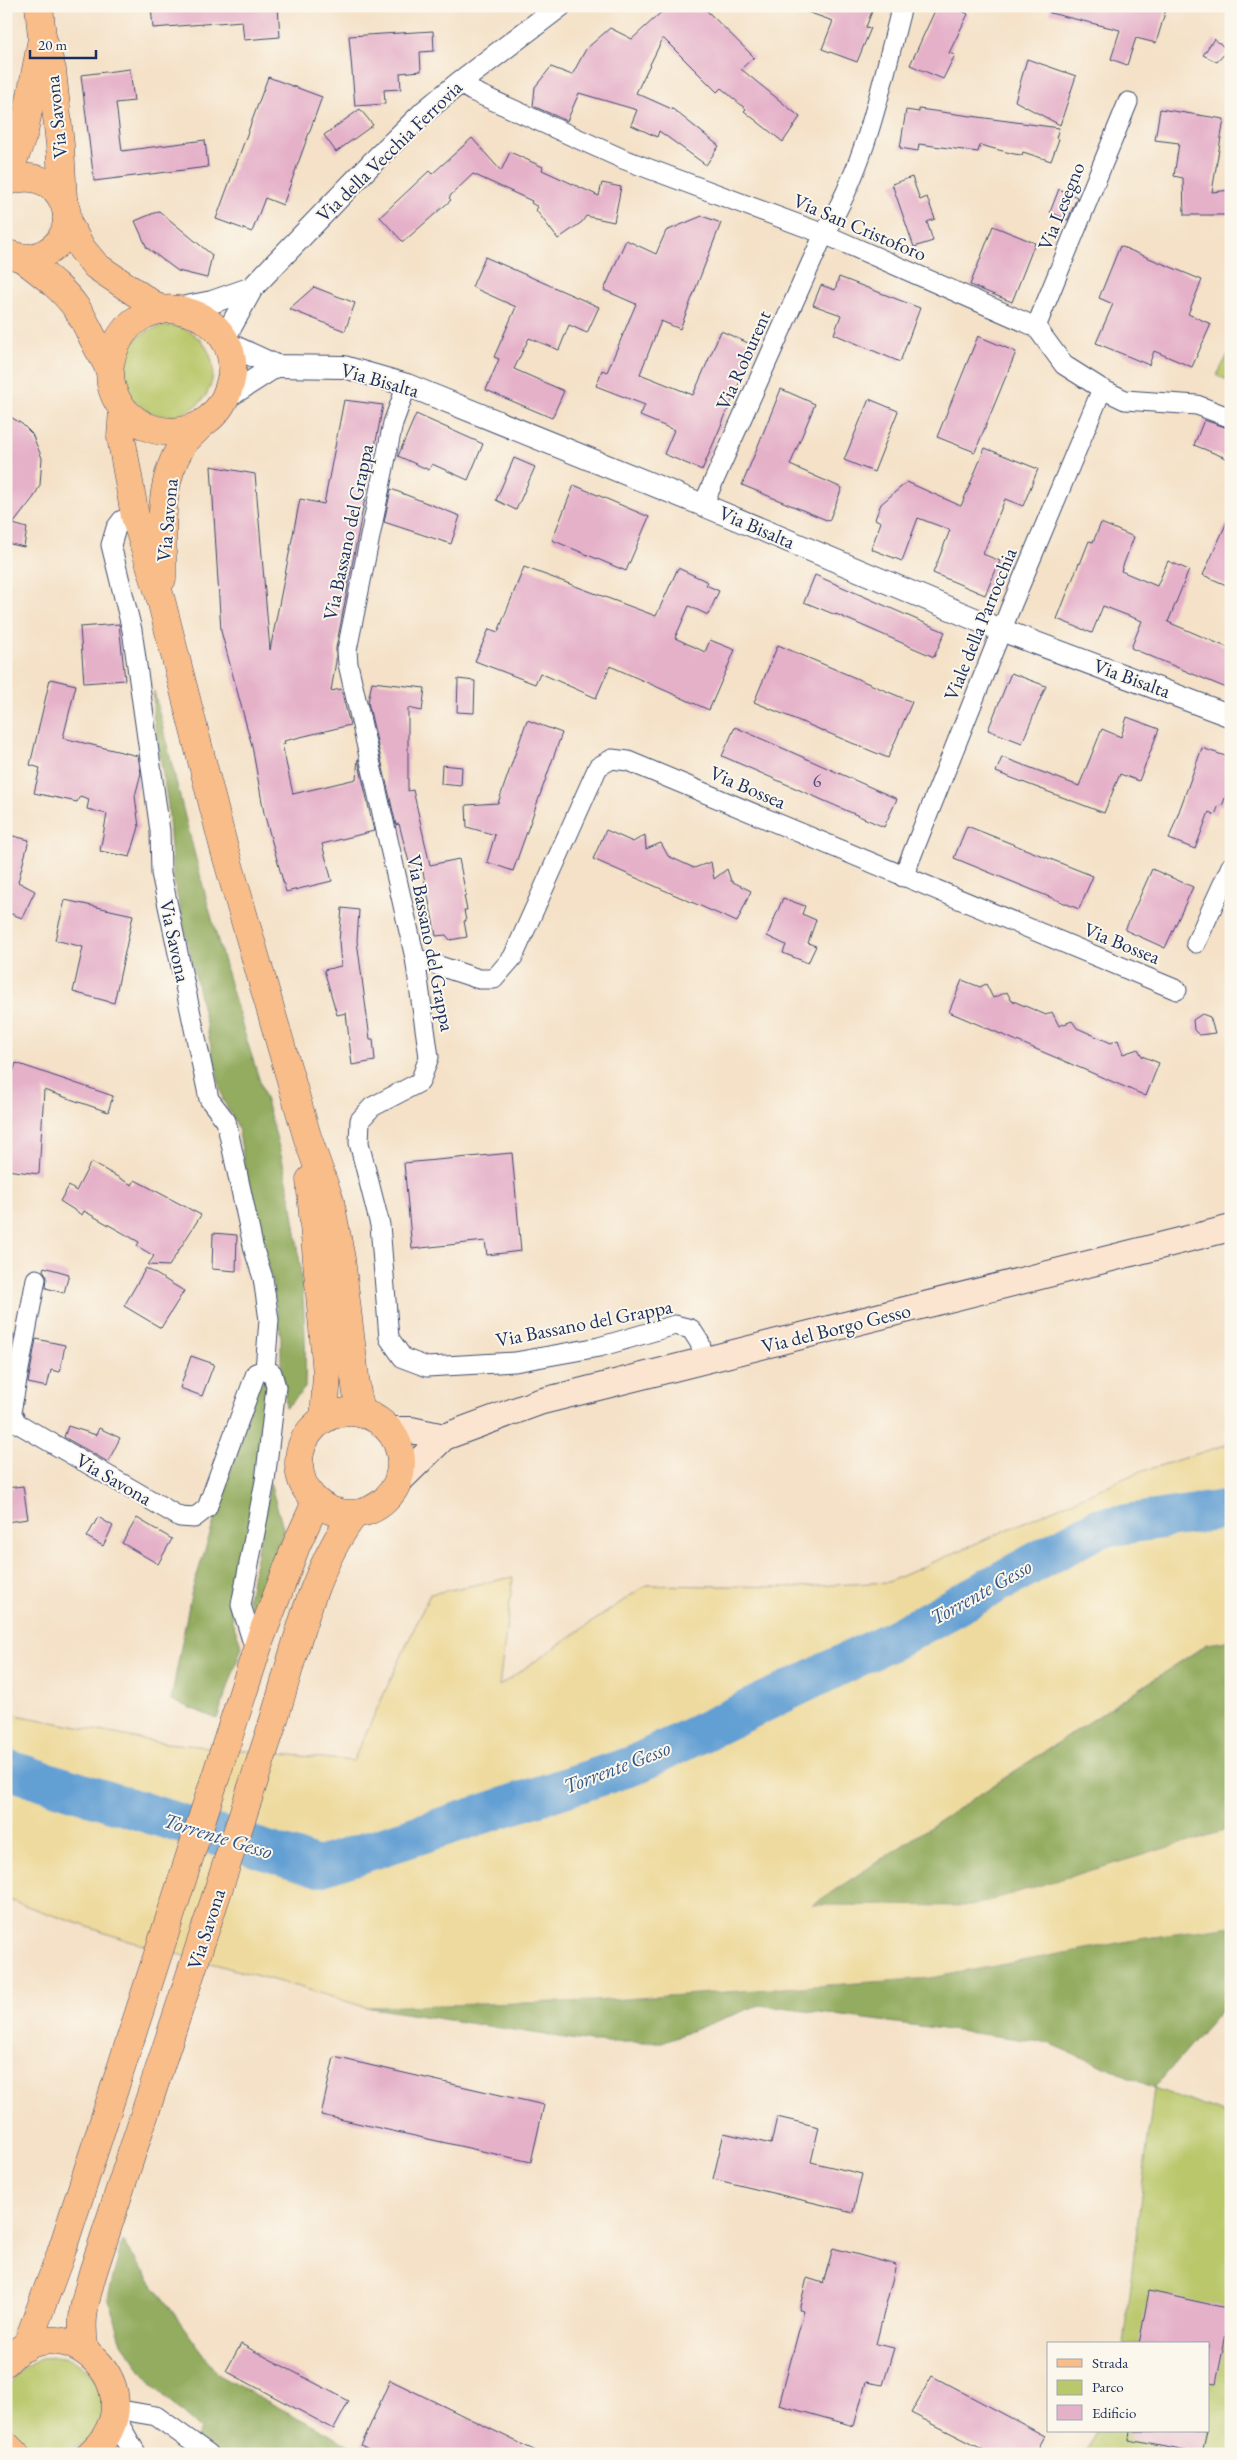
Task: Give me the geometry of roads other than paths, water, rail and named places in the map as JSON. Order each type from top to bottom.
[{"type":"main road","name":"Via Savona","points":[[39,6],[42,37],[52,70],[65,211],[82,249],[96,266],[168,310]]},
{"type":"main road","name":"Via Savona","points":[[6,181],[24,132],[42,37]]},
{"type":"main road","points":[[6,181],[18,177],[44,180],[55,188],[65,211],[63,235],[56,245],[46,253],[34,257],[14,255]]},
{"type":"main road","points":[[14,255],[61,290],[77,308],[109,369]]},
{"type":"main road","points":[[168,310],[193,313],[215,328],[225,341],[231,361],[232,380],[226,398],[213,415],[204,422],[188,430],[170,432],[152,429],[136,421],[123,409],[110,383],[109,369],[112,352],[125,330],[145,315],[168,310]]},
{"type":"main road","name":"Via Savona","points":[[123,409],[121,437],[134,516],[162,600],[224,848],[307,1136],[330,1201],[341,1259],[357,1394],[362,1414]]},
{"type":"main road","name":"Via Savona","points":[[162,600],[164,500],[168,477],[181,447],[204,422]]},
{"type":"main road","name":"Via Savona","points":[[307,1136],[327,1374],[324,1419]]},
{"type":"main road","name":"Via del Borgo Gesso","points":[[397,1483],[444,1438],[539,1402],[1231,1228]]},
{"type":"main road","points":[[349,1412],[362,1414],[377,1420],[389,1430],[398,1446],[401,1465],[397,1483],[387,1499],[372,1510],[354,1515],[334,1512],[316,1502],[304,1487],[299,1469],[301,1449],[309,1432],[324,1419],[336,1414],[349,1412]]},
{"type":"main road","points":[[389,1430],[411,1430],[444,1438]]},
{"type":"main road","name":"Via Savona","points":[[12,2357],[59,2259],[257,1654],[296,1546],[316,1502]]},
{"type":"main road","name":"Via Savona","points":[[85,2350],[81,2330],[84,2304],[92,2272],[179,2013],[300,1632],[327,1558],[340,1533],[354,1515]]},
{"type":"main road","points":[[12,2357],[52,2342],[66,2342],[85,2350],[98,2361],[108,2376],[114,2392],[115,2414],[109,2433],[90,2454]]},
{"type":"main road","points":[[6,2445],[15,2454]]},
{"type":"street","name":"Via della Vecchia Ferrovia","points":[[225,341],[252,288],[374,161],[424,112],[560,6]]},
{"type":"street","name":"Via Roburent","points":[[703,504],[824,234],[841,206],[865,148],[902,6]]},
{"type":"street","name":"Via San Cristoforo","points":[[459,83],[472,91],[624,159],[824,234],[1036,326]]},
{"type":"street","name":"Via Lesegno","points":[[1036,326],[1128,102]]},
{"type":"street","name":"Via della Vecchia Ferrovia","points":[[168,310],[212,302],[252,288]]},
{"type":"street","points":[[1036,326],[1064,365],[1102,389],[1125,400],[1196,405],[1231,418]]},
{"type":"street","name":"Via Bisalta","points":[[225,341],[276,366],[344,367],[407,385],[703,504],[1002,630],[1231,716]]},
{"type":"street","points":[[226,398],[276,366]]},
{"type":"street","name":"Via Bassano del Grappa","points":[[407,385],[393,423],[347,650],[348,664],[415,958],[429,1057],[420,1082],[372,1107],[360,1120],[359,1143],[380,1225],[389,1338],[404,1358],[428,1367],[515,1362],[599,1346],[675,1325],[691,1329],[700,1343],[704,1361]]},
{"type":"street","name":"Viale della Parrocchia","points":[[903,877],[1002,630],[1102,389]]},
{"type":"street","name":"Via Savona","points":[[36,1279],[11,1412],[18,1422],[180,1517],[194,1518],[207,1508],[248,1389],[256,1373],[265,1370],[269,1320],[263,1278],[254,1250],[226,1121],[209,1099],[161,873],[160,831],[132,630],[111,545],[116,528],[122,520],[134,516]]},
{"type":"street","name":"Via Bossea","points":[[415,958],[479,979],[494,979],[513,957],[598,767],[612,759],[628,761],[1177,990]]},
{"type":"street","points":[[1196,943],[1231,866]]},
{"type":"street","points":[[257,1654],[241,1605],[265,1481],[276,1387],[272,1373],[265,1370]]},
{"type":"street","points":[[135,2454],[115,2414],[156,2416],[209,2454]]},
{"type":"waterway","name":"Torrente Gesso","points":[[6,1769],[319,1867],[632,1766],[899,1637],[1098,1528],[1231,1509]]}]
